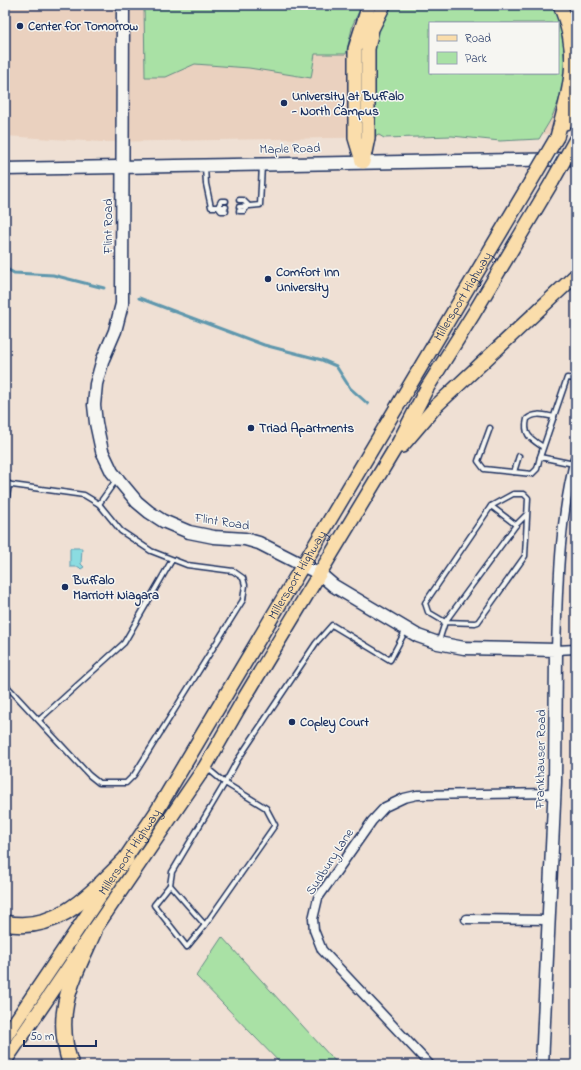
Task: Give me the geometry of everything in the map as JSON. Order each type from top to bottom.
[{"type":"highway","points":[[5,923],[17,925],[35,924],[52,920],[68,912],[85,900],[126,859]]},
{"type":"highway","points":[[71,1065],[64,1040],[64,1007],[74,976],[94,931]]},
{"type":"main road","points":[[363,162],[355,138],[355,49],[369,5]]},
{"type":"main road","points":[[363,162],[368,138],[368,49],[372,29],[384,5]]},
{"type":"main road","points":[[557,137],[573,80],[575,59],[570,26],[560,5]]},
{"type":"main road","name":"Millersport Highway","points":[[5,1037],[155,814],[576,105]]},
{"type":"main road","name":"Millersport Highway","points":[[5,1061],[205,767],[320,574],[427,388],[474,313],[576,139]]},
{"type":"main road","points":[[382,468],[436,406],[576,275]]},
{"type":"street","name":"Flint Road","points":[[123,5],[122,304],[115,331],[100,368],[94,405],[102,451],[117,479],[149,512],[175,527],[214,537],[234,537],[252,541],[320,574],[334,586],[418,636],[438,643],[484,649],[556,650]]},
{"type":"street","name":"Maple Road","points":[[5,169],[205,164],[576,159]]},
{"type":"street","name":"Frankhauser Road","points":[[542,1065],[554,793],[556,650],[560,542],[564,508],[576,454]]},
{"type":"street","points":[[556,650],[576,649]]},
{"type":"street","name":"Sudbury Lane","points":[[430,1065],[322,950],[315,935],[313,919],[318,898],[372,821],[385,807],[394,802],[417,795],[554,793]]},
{"type":"street","points":[[466,919],[548,920]]},
{"type":"lane","points":[[205,164],[206,184],[211,207],[218,207]]},
{"type":"lane","points":[[239,200],[243,200],[248,205],[260,205],[262,164]]},
{"type":"lane","points":[[218,207],[221,201],[226,201]]},
{"type":"lane","points":[[239,209],[244,211],[248,205]]},
{"type":"lane","points":[[218,207],[221,212],[226,209]]},
{"type":"lane","points":[[490,428],[478,461],[484,470],[532,474],[537,470],[543,447],[568,378],[576,379]]},
{"type":"lane","points":[[543,447],[529,438],[525,432],[527,419],[531,415],[538,414],[554,417]]},
{"type":"lane","points":[[514,472],[519,456]]},
{"type":"lane","points":[[540,457],[574,464]]},
{"type":"lane","points":[[99,504],[117,479]]},
{"type":"lane","points":[[5,512],[7,484],[84,495],[99,504],[121,531],[151,551],[172,560],[196,567],[233,571],[243,578],[245,585],[243,600],[134,775],[126,783],[99,783],[89,775],[5,684]]},
{"type":"lane","points":[[513,494],[524,494],[528,498],[527,514],[525,556],[478,622],[445,622],[428,612],[425,603],[491,506],[513,494]]},
{"type":"lane","points":[[491,506],[516,525]]},
{"type":"lane","points":[[438,643],[445,622],[516,525],[527,514]]},
{"type":"lane","points":[[39,720],[124,643],[172,560]]},
{"type":"lane","points":[[205,767],[225,783],[266,808],[275,825],[205,925],[187,947],[154,906],[170,885],[172,872],[225,783],[237,761],[316,643],[332,625],[390,660],[407,629]]},
{"type":"lane","points":[[170,885],[205,925]]},
{"type":"shaded area","name":"University at Buffalo - North Campus","points":[[5,5],[576,5],[576,52],[554,134],[101,142],[5,136]]},
{"type":"green space","points":[[144,5],[362,5],[353,24],[346,54],[315,54],[311,78],[249,68],[195,64],[166,77],[145,77]]},
{"type":"green space","points":[[389,5],[554,5],[569,45],[563,91],[551,119],[539,139],[500,141],[452,136],[384,138],[379,135],[376,136],[372,82],[374,53],[379,28]]},
{"type":"green space","points":[[222,937],[340,1065],[282,1065],[196,976]]},
{"type":"water","points":[[70,548],[82,548],[81,564],[84,567],[81,569],[79,567],[70,567]]},
{"type":"waterway","points":[[5,268],[14,273],[53,275],[104,288]]},
{"type":"waterway","points":[[139,298],[264,345],[322,360],[336,366],[350,388],[368,404]]},
{"type":"place","name":"Center for Tomorrow","points":[[20,26]]},
{"type":"place","name":"University at Buffalo - North Campus","points":[[284,103]]},
{"type":"place","name":"Comfort Inn University","points":[[268,279]]},
{"type":"place","name":"Triad Apartments","points":[[251,428]]},
{"type":"place","name":"Buffalo Marriott Niagara","points":[[65,587]]},
{"type":"place","name":"Copley Court","points":[[292,722]]}]
